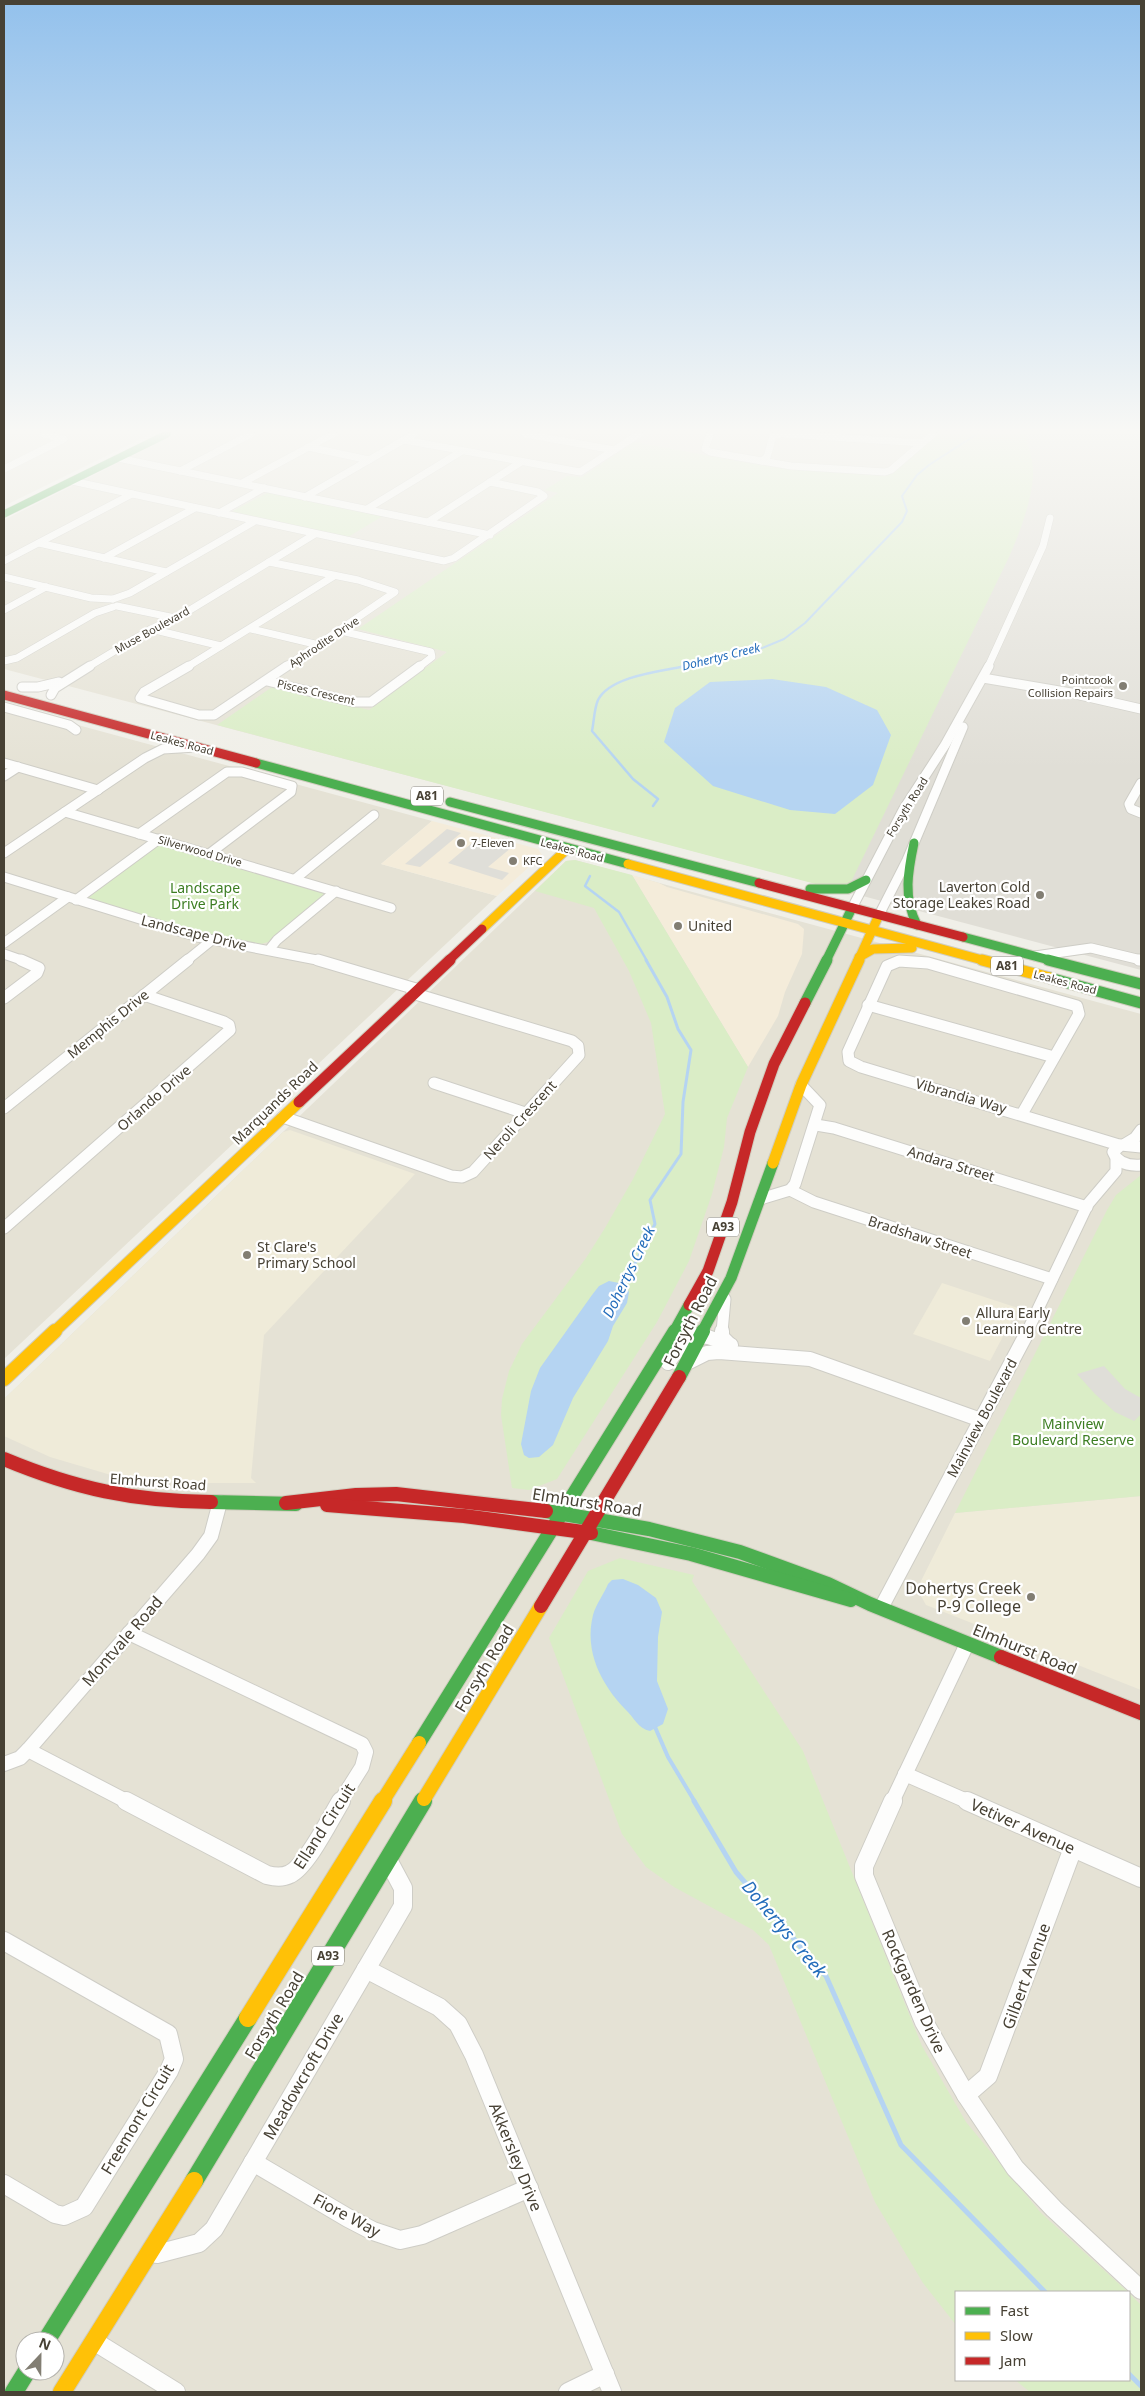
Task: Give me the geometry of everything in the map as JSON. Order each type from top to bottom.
[{"type":"main road","name":"Leakes Road","points":[[17,686],[389,787]]},
{"type":"main road","name":"Leakes Road","points":[[4,695],[1141,1003]]},
{"type":"main road","name":"Leakes Road","points":[[434,798],[1141,984]]},
{"type":"main road","points":[[914,843],[908,869],[908,911],[910,918],[917,925]]},
{"type":"main road","name":"Marquands Road","points":[[4,1379],[567,849]]},
{"type":"main road","points":[[783,890],[848,889],[866,880]]},
{"type":"main road","name":"A93","points":[[844,923],[852,908]]},
{"type":"main road","points":[[815,915],[819,918],[822,929]]},
{"type":"main road","name":"A93","points":[[872,930],[879,915]]},
{"type":"main road","name":"Forsyth Road","points":[[52,2331],[664,1350],[708,1271],[732,1202],[750,1132],[774,1064],[844,923]]},
{"type":"main road","name":"Forsyth Road","points":[[62,2392],[148,2256],[702,1336],[731,1278],[801,1085],[872,930]]},
{"type":"main road","points":[[822,942],[822,967]]},
{"type":"main road","points":[[859,957],[868,950],[887,947],[959,953]]},
{"type":"main road","name":"Elmhurst Road","points":[[4,1459],[57,1481],[107,1494],[176,1501],[286,1503],[458,1516],[584,1533],[690,1554],[824,1594],[875,1606]]},
{"type":"main road","name":"Elmhurst Road","points":[[286,1503],[381,1494],[466,1500],[594,1518],[696,1539],[762,1559],[830,1583],[875,1606],[1141,1713]]},
{"type":"main road","points":[[14,2392],[21,2381]]},
{"type":"street","points":[[4,561],[34,546]]},
{"type":"street","points":[[51,546],[166,572]]},
{"type":"street","points":[[104,558],[126,546]]},
{"type":"street","points":[[4,661],[17,658],[212,546]]},
{"type":"street","name":"Muse Boulevard","points":[[51,695],[55,688],[66,680],[296,546]]},
{"type":"street","points":[[371,546],[444,561],[454,558],[472,546]]},
{"type":"street","name":"Forsyth Road","points":[[852,908],[903,810],[968,708],[1033,570],[1042,546]]},
{"type":"street","name":"Aphrodite Drive","points":[[221,646],[144,692],[140,697],[144,700],[208,716],[220,712],[341,631],[395,592],[389,589],[269,562]]},
{"type":"street","points":[[4,576],[175,618]]},
{"type":"street","points":[[151,629],[221,646],[334,576]]},
{"type":"street","points":[[4,610],[46,587]]},
{"type":"street","points":[[91,598],[103,604],[116,602]]},
{"type":"street","points":[[95,613],[103,604]]},
{"type":"street","points":[[251,629],[319,646]]},
{"type":"street","name":"Pisces Crescent","points":[[267,681],[353,702],[367,703],[432,657],[431,652],[424,650],[341,631]]},
{"type":"street","points":[[983,678],[1141,709]]},
{"type":"street","name":"Muse Boulevard","points":[[17,686],[48,685],[66,680]]},
{"type":"street","points":[[978,687],[1012,686],[1097,699]]},
{"type":"street","points":[[4,707],[69,725],[76,730]]},
{"type":"street","name":"Forsyth Road","points":[[879,915],[914,843],[960,735],[968,708]]},
{"type":"street","points":[[145,758],[159,745],[161,742],[160,736]]},
{"type":"street","points":[[4,853],[145,758],[163,748],[199,747]]},
{"type":"street","points":[[4,763],[98,790]]},
{"type":"street","points":[[4,776],[18,767]]},
{"type":"street","points":[[139,834],[227,772],[242,772],[292,786],[291,792],[209,854]]},
{"type":"street","points":[[1141,783],[1129,804],[1131,809],[1141,814]]},
{"type":"street","name":"Silverwood Drive","points":[[65,812],[391,908]]},
{"type":"street","points":[[295,879],[374,815]]},
{"type":"street","points":[[4,944],[159,839]]},
{"type":"street","name":"Landscape Drive","points":[[4,877],[212,940],[269,950],[348,968],[414,991]]},
{"type":"street","points":[[269,950],[277,940],[336,891]]},
{"type":"street","name":"Memphis Drive","points":[[4,1108],[212,940]]},
{"type":"street","points":[[1033,956],[1091,948],[1141,960]]},
{"type":"street","points":[[4,954],[34,964],[39,968],[37,973],[4,998]]},
{"type":"street","points":[[1022,1114],[1079,1014],[1077,1006],[918,961],[886,966],[868,1005],[1054,1057]]},
{"type":"street","name":"Neroli Crescent","points":[[283,1117],[456,1177],[473,1172],[578,1055],[578,1046],[560,1038],[414,991]]},
{"type":"street","name":"Orlando Drive","points":[[4,1228],[230,1030],[229,1025],[224,1022],[144,995]]},
{"type":"street","name":"Vibrandia Way","points":[[868,1005],[848,1052],[847,1058],[849,1061],[861,1067],[1074,1131],[1118,1150]]},
{"type":"street","points":[[434,1083],[525,1113]]},
{"type":"street","points":[[760,1198],[790,1190],[795,1184],[816,1125],[820,1105],[801,1085]]},
{"type":"street","name":"Andara Street","points":[[816,1125],[834,1128],[1087,1207]]},
{"type":"street","points":[[1118,1150],[1141,1130]]},
{"type":"street","points":[[1118,1150],[1141,1147]]},
{"type":"street","points":[[1118,1150],[1124,1164],[1139,1165]]},
{"type":"street","name":"Mainview Boulevard","points":[[875,1606],[981,1420],[1025,1337],[1087,1207],[1116,1171],[1118,1150]]},
{"type":"street","name":"Mainview Boulevard","points":[[1112,1176],[1125,1168],[1139,1165]]},
{"type":"street","name":"Bradshaw Street","points":[[790,1190],[814,1202],[1052,1279]]},
{"type":"street","points":[[731,1278],[726,1295],[722,1337],[731,1346]]},
{"type":"street","points":[[622,1418],[653,1384],[682,1341],[692,1335],[702,1336],[756,1355]]},
{"type":"street","points":[[687,1363],[707,1353],[810,1359],[981,1420]]},
{"type":"street","name":"Montvale Road","points":[[4,1764],[20,1758],[28,1750],[205,1545],[214,1528],[220,1502]]},
{"type":"street","name":"Elland Circuit","points":[[28,1750],[267,1875],[284,1878],[293,1874],[302,1865],[362,1767],[366,1752],[362,1744],[129,1633]]},
{"type":"street","name":"Rockgarden Drive","points":[[967,1644],[869,1853],[864,1866],[864,1876],[924,2022],[966,2094],[1015,2168],[1054,2209],[1141,2290]]},
{"type":"street","name":"Vetiver Avenue","points":[[905,1774],[1141,1878]]},
{"type":"street","name":"Gilbert Avenue","points":[[966,2094],[988,2076],[1073,1848]]},
{"type":"street","name":"Meadowcroft Drive","points":[[148,2256],[199,2243],[207,2236],[253,2162],[406,1898],[403,1885],[387,1858]]},
{"type":"street","name":"Freemont Circuit","points":[[4,1942],[168,2034],[174,2059],[169,2071],[84,2207],[64,2216],[55,2214],[4,2184]]},
{"type":"street","name":"Akkersley Drive","points":[[366,1969],[439,2007],[458,2024],[474,2055],[612,2392]]},
{"type":"street","name":"Fiore Way","points":[[253,2162],[348,2218],[373,2231],[400,2240],[422,2236],[528,2188]]},
{"type":"street","points":[[95,2342],[176,2392]]},
{"type":"street","points":[[74,2374],[82,2392]]},
{"type":"street","points":[[568,2392],[605,2374]]},
{"type":"shaded area","points":[[4,546],[874,546],[580,821],[4,669]]},
{"type":"shaded area","points":[[874,546],[1141,546],[1141,970],[580,821]]},
{"type":"shaded area","points":[[4,705],[432,821],[381,864],[497,896],[4,1359]]},
{"type":"shaded area","points":[[432,821],[538,849],[542,855],[497,896],[381,864]]},
{"type":"shaded area","points":[[447,829],[461,833],[420,867],[405,864]]},
{"type":"shaded area","points":[[478,838],[511,848],[488,867],[509,873],[502,880],[448,863]]},
{"type":"shaded area","points":[[575,860],[1141,1014],[1141,2392],[4,2392],[4,1399],[566,861]]},
{"type":"shaded area","points":[[632,875],[667,887],[798,924],[804,929],[802,954],[785,992],[778,1016],[748,1067]]},
{"type":"shaded area","name":"St Clare's Primary School","points":[[290,1130],[415,1174],[264,1335],[251,1478],[256,1483],[191,1483],[111,1475],[50,1457],[4,1436],[4,1399],[283,1132]]},
{"type":"shaded area","name":"Allura Early Learning Centre","points":[[942,1283],[1018,1308],[990,1361],[913,1334]]},
{"type":"shaded area","points":[[1104,1366],[1125,1389],[1141,1398],[1141,1414],[1134,1421],[1115,1412],[1077,1374]]},
{"type":"shaded area","name":"Dohertys Creek P-9 College","points":[[1141,1496],[1141,1690],[926,1605],[917,1589],[955,1513]]},
{"type":"green space","points":[[480,546],[1013,546],[851,882],[836,887],[827,887],[217,725],[272,687],[369,710],[447,652],[358,629]]},
{"type":"green space","name":"Landscape Drive Park","points":[[164,844],[323,892],[324,895],[268,942],[257,945],[194,932],[88,898],[142,857],[142,855],[157,845]]},
{"type":"green space","points":[[575,860],[632,875],[748,1067],[727,1118],[724,1147],[712,1194],[689,1261],[657,1322],[557,1479],[529,1490],[512,1488],[501,1415],[502,1399],[509,1371],[522,1344],[586,1258],[605,1228],[633,1179],[665,1114],[651,1023],[629,971],[594,908],[535,891],[566,861]]},
{"type":"green space","name":"Mainview Boulevard Reserve","points":[[1141,1175],[1141,1496],[955,1513],[1107,1210],[1116,1195]]},
{"type":"green space","points":[[620,1558],[694,1575],[692,1581],[803,1751],[922,2046],[966,2122],[1041,2213],[1127,2291],[955,2291],[955,2324],[923,2283],[875,2202],[769,1945],[753,1930],[674,1887],[646,1867],[622,1834],[549,1638],[588,1571]]},
{"type":"green space","points":[[1130,2294],[1141,2305],[1141,2392],[1030,2392],[1016,2381],[1130,2381]]},
{"type":"water","points":[[772,679],[826,687],[877,710],[891,735],[873,785],[835,814],[790,810],[713,786],[664,742],[675,708],[710,682]]},
{"type":"water","points":[[609,1281],[624,1284],[629,1292],[627,1303],[613,1326],[608,1341],[573,1398],[553,1445],[539,1457],[529,1458],[524,1455],[521,1444],[531,1391],[540,1368],[599,1286]]},
{"type":"water","points":[[623,1579],[638,1585],[656,1598],[662,1612],[658,1637],[657,1681],[668,1709],[663,1724],[650,1731],[642,1728],[616,1699],[602,1678],[593,1654],[591,1628],[594,1611],[608,1584],[612,1580]]},
{"type":"waterway","name":"Dohertys Creek","points":[[680,667],[755,651],[784,639],[805,623],[879,546]]},
{"type":"waterway","name":"Dohertys Creek","points":[[653,806],[658,799],[633,779],[592,731],[596,707],[598,700],[604,692],[613,685],[638,676],[686,666]]},
{"type":"waterway","name":"Dohertys Creek","points":[[590,876],[585,886],[619,912],[647,961]]},
{"type":"waterway","name":"Dohertys Creek","points":[[623,1287],[655,1224],[650,1200],[681,1154],[683,1102],[691,1050],[678,1029],[667,997],[646,960]]},
{"type":"waterway","name":"Dohertys Creek","points":[[655,1727],[668,1757],[695,1802]]},
{"type":"waterway","name":"Dohertys Creek","points":[[694,1801],[736,1872],[826,1976],[901,2145],[1044,2291]]},
{"type":"waterway","name":"Dohertys Creek","points":[[1130,2375],[1141,2386]]},
{"type":"traffic: fast","points":[[256,763],[628,864]]},
{"type":"traffic: fast","points":[[450,802],[759,883]]},
{"type":"traffic: fast","points":[[914,843],[908,874],[907,896],[912,916],[917,925]]},
{"type":"traffic: fast","points":[[810,889],[848,889],[866,880]]},
{"type":"traffic: fast","points":[[805,1003],[852,908]]},
{"type":"traffic: fast","points":[[963,937],[1141,984]]},
{"type":"traffic: fast","points":[[1050,978],[1141,1003]]},
{"type":"traffic: fast","points":[[679,1377],[731,1278],[773,1163]]},
{"type":"traffic: fast","points":[[419,1743],[665,1350],[689,1305]]},
{"type":"traffic: fast","points":[[211,1502],[296,1504]]},
{"type":"traffic: fast","points":[[546,1511],[649,1529],[740,1552],[828,1584],[870,1604],[1001,1657]]},
{"type":"traffic: fast","points":[[591,1533],[691,1554],[851,1600]]},
{"type":"traffic: fast","points":[[194,2181],[424,1799]]},
{"type":"traffic: fast","points":[[52,2331],[248,2018]]},
{"type":"traffic: fast","points":[[14,2392],[21,2381]]},
{"type":"traffic: slow","points":[[482,929],[567,849]]},
{"type":"traffic: slow","points":[[628,864],[1050,978]]},
{"type":"traffic: slow","points":[[773,1163],[801,1085],[879,915]]},
{"type":"traffic: slow","points":[[859,957],[873,949],[912,948]]},
{"type":"traffic: slow","points":[[4,1379],[299,1102]]},
{"type":"traffic: slow","points":[[424,1799],[541,1606]]},
{"type":"traffic: slow","points":[[248,2018],[419,1743]]},
{"type":"traffic: slow","points":[[62,2392],[194,2181]]},
{"type":"traffic: jam","points":[[4,695],[256,763]]},
{"type":"traffic: jam","points":[[759,883],[963,937]]},
{"type":"traffic: jam","points":[[299,1102],[482,929]]},
{"type":"traffic: jam","points":[[689,1305],[708,1271],[732,1202],[750,1132],[774,1064],[805,1003]]},
{"type":"traffic: jam","points":[[541,1606],[679,1377]]},
{"type":"traffic: jam","points":[[4,1459],[57,1480],[105,1493],[155,1500],[211,1502]]},
{"type":"traffic: jam","points":[[286,1503],[356,1495],[396,1494],[546,1511]]},
{"type":"traffic: jam","points":[[327,1505],[464,1516],[591,1533]]},
{"type":"traffic: jam","points":[[1001,1657],[1141,1713]]},
{"type":"place","name":"Pointcook Collision Repairs","points":[[1123,686]]},
{"type":"place","name":"7-Eleven","points":[[461,843]]},
{"type":"place","name":"KFC","points":[[513,861]]},
{"type":"place","name":"Laverton Cold Storage Leakes Road","points":[[1040,895]]},
{"type":"place","name":"United","points":[[678,926]]},
{"type":"place","name":"St Clare's Primary School","points":[[247,1255]]},
{"type":"place","name":"Allura Early Learning Centre","points":[[966,1321]]},
{"type":"place","name":"Dohertys Creek P-9 College","points":[[1031,1597]]}]
